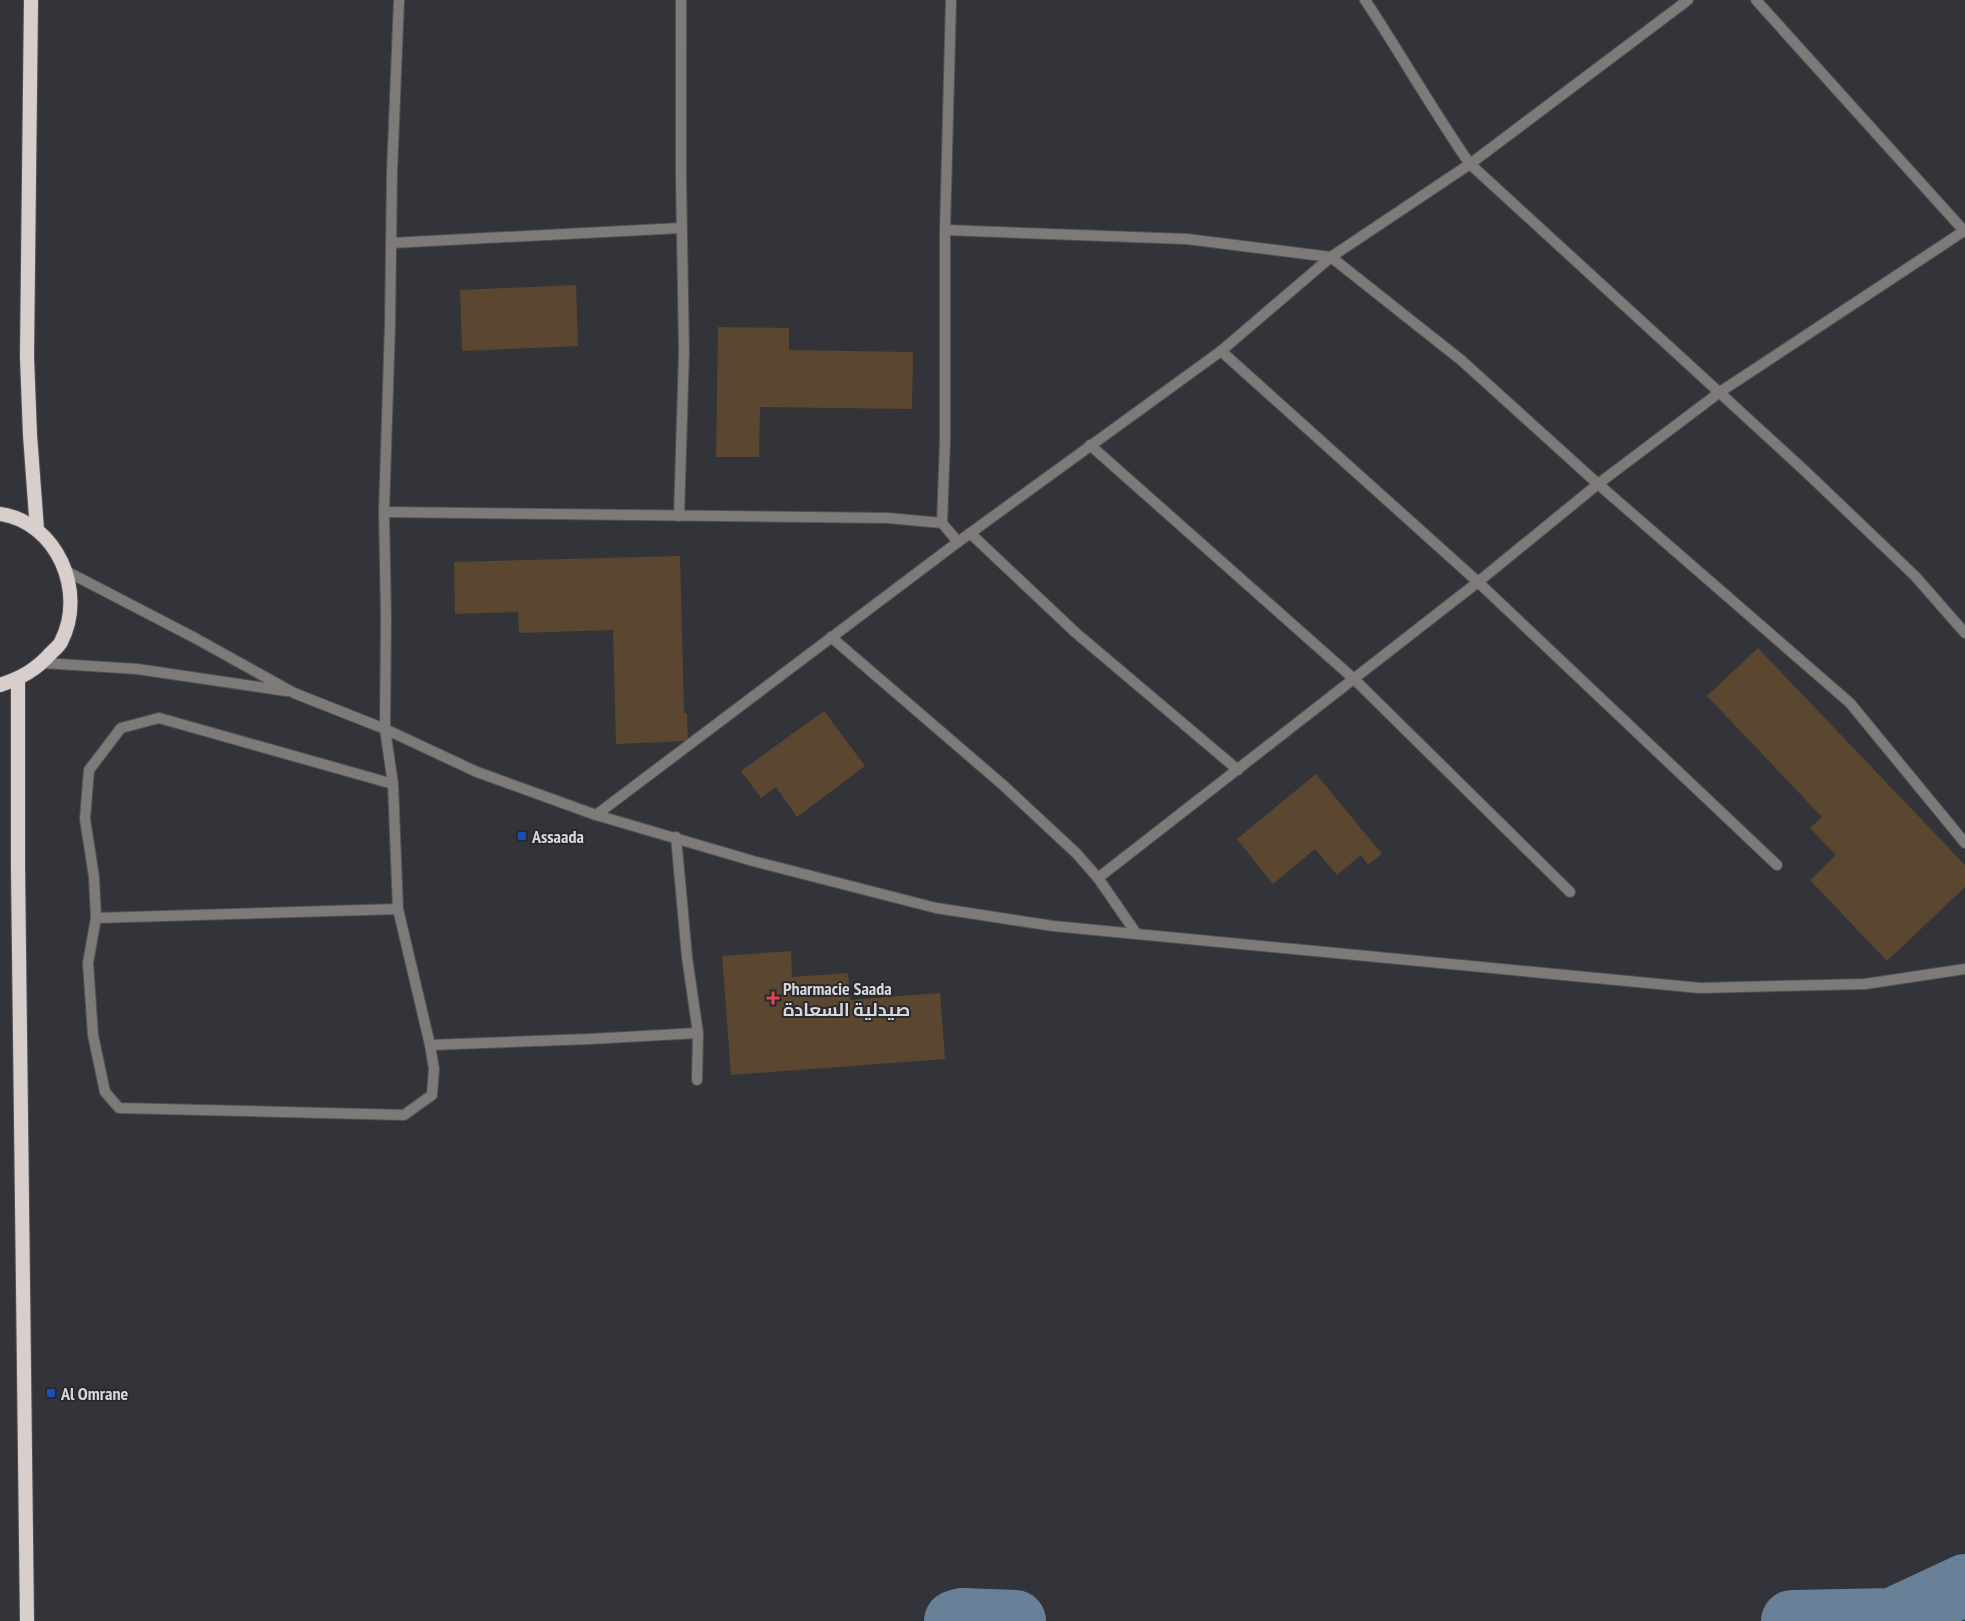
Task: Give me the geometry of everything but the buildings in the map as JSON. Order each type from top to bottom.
[{"type":"highway","points":[[31,0],[27,357],[30,435],[38,530]]},
{"type":"highway","points":[[0,514],[11,516],[38,530],[55,548],[66,571],[71,595],[68,620],[61,642],[31,672],[18,679],[0,684]]},
{"type":"highway","points":[[18,679],[18,875],[27,1621]]},
{"type":"street","points":[[393,784],[159,718],[120,728],[89,770],[85,819],[94,877],[96,918],[88,963],[93,1035],[105,1092],[119,1108],[404,1115],[432,1095],[434,1069],[430,1045],[398,909],[393,784],[385,729],[386,617],[384,512],[392,172],[399,0]]},
{"type":"street","points":[[679,516],[684,352],[681,228],[681,0]]},
{"type":"street","points":[[951,0],[945,230],[945,442],[942,523],[958,542]]},
{"type":"street","points":[[1365,0],[1434,112],[1470,164],[1720,392],[1915,576],[1965,633]]},
{"type":"street","points":[[596,814],[831,637],[882,601],[970,533],[1221,351],[1331,257],[1470,164],[1688,0]]},
{"type":"street","points":[[1098,878],[1478,582],[1598,484],[1720,392],[1964,232],[1756,0]]},
{"type":"street","points":[[391,243],[681,228]]},
{"type":"street","points":[[945,230],[1186,239],[1331,257],[1461,360],[1598,484],[1850,704],[1965,844]]},
{"type":"street","points":[[1221,351],[1478,582],[1777,865]]},
{"type":"street","points":[[1090,445],[1354,679],[1570,892]]},
{"type":"street","points":[[384,512],[888,518],[942,523]]},
{"type":"street","points":[[970,533],[1076,633],[1238,770]]},
{"type":"street","points":[[66,571],[195,638],[294,693],[385,729],[477,772],[596,814],[753,861],[936,908],[1053,926],[1700,988],[1865,984],[1965,970]]},
{"type":"street","points":[[831,637],[1003,786],[1076,853],[1098,878],[1136,933]]},
{"type":"street","points":[[43,662],[137,669],[294,693]]},
{"type":"street","points":[[676,837],[687,957],[698,1033],[697,1080]]},
{"type":"street","points":[[96,918],[398,909]]},
{"type":"street","points":[[430,1045],[698,1033]]},
{"type":"waterway","points":[[1792,1621],[1892,1619],[1965,1585]]},
{"type":"waterway","points":[[955,1621],[962,1619],[1015,1621]]},
{"type":"place","name":"Assaada","points":[[522,836]]},
{"type":"place","name":"Pharmacie Saada صيدلية السعادة","points":[[773,998]]},
{"type":"place","name":"Al Omrane","points":[[51,1393]]}]
